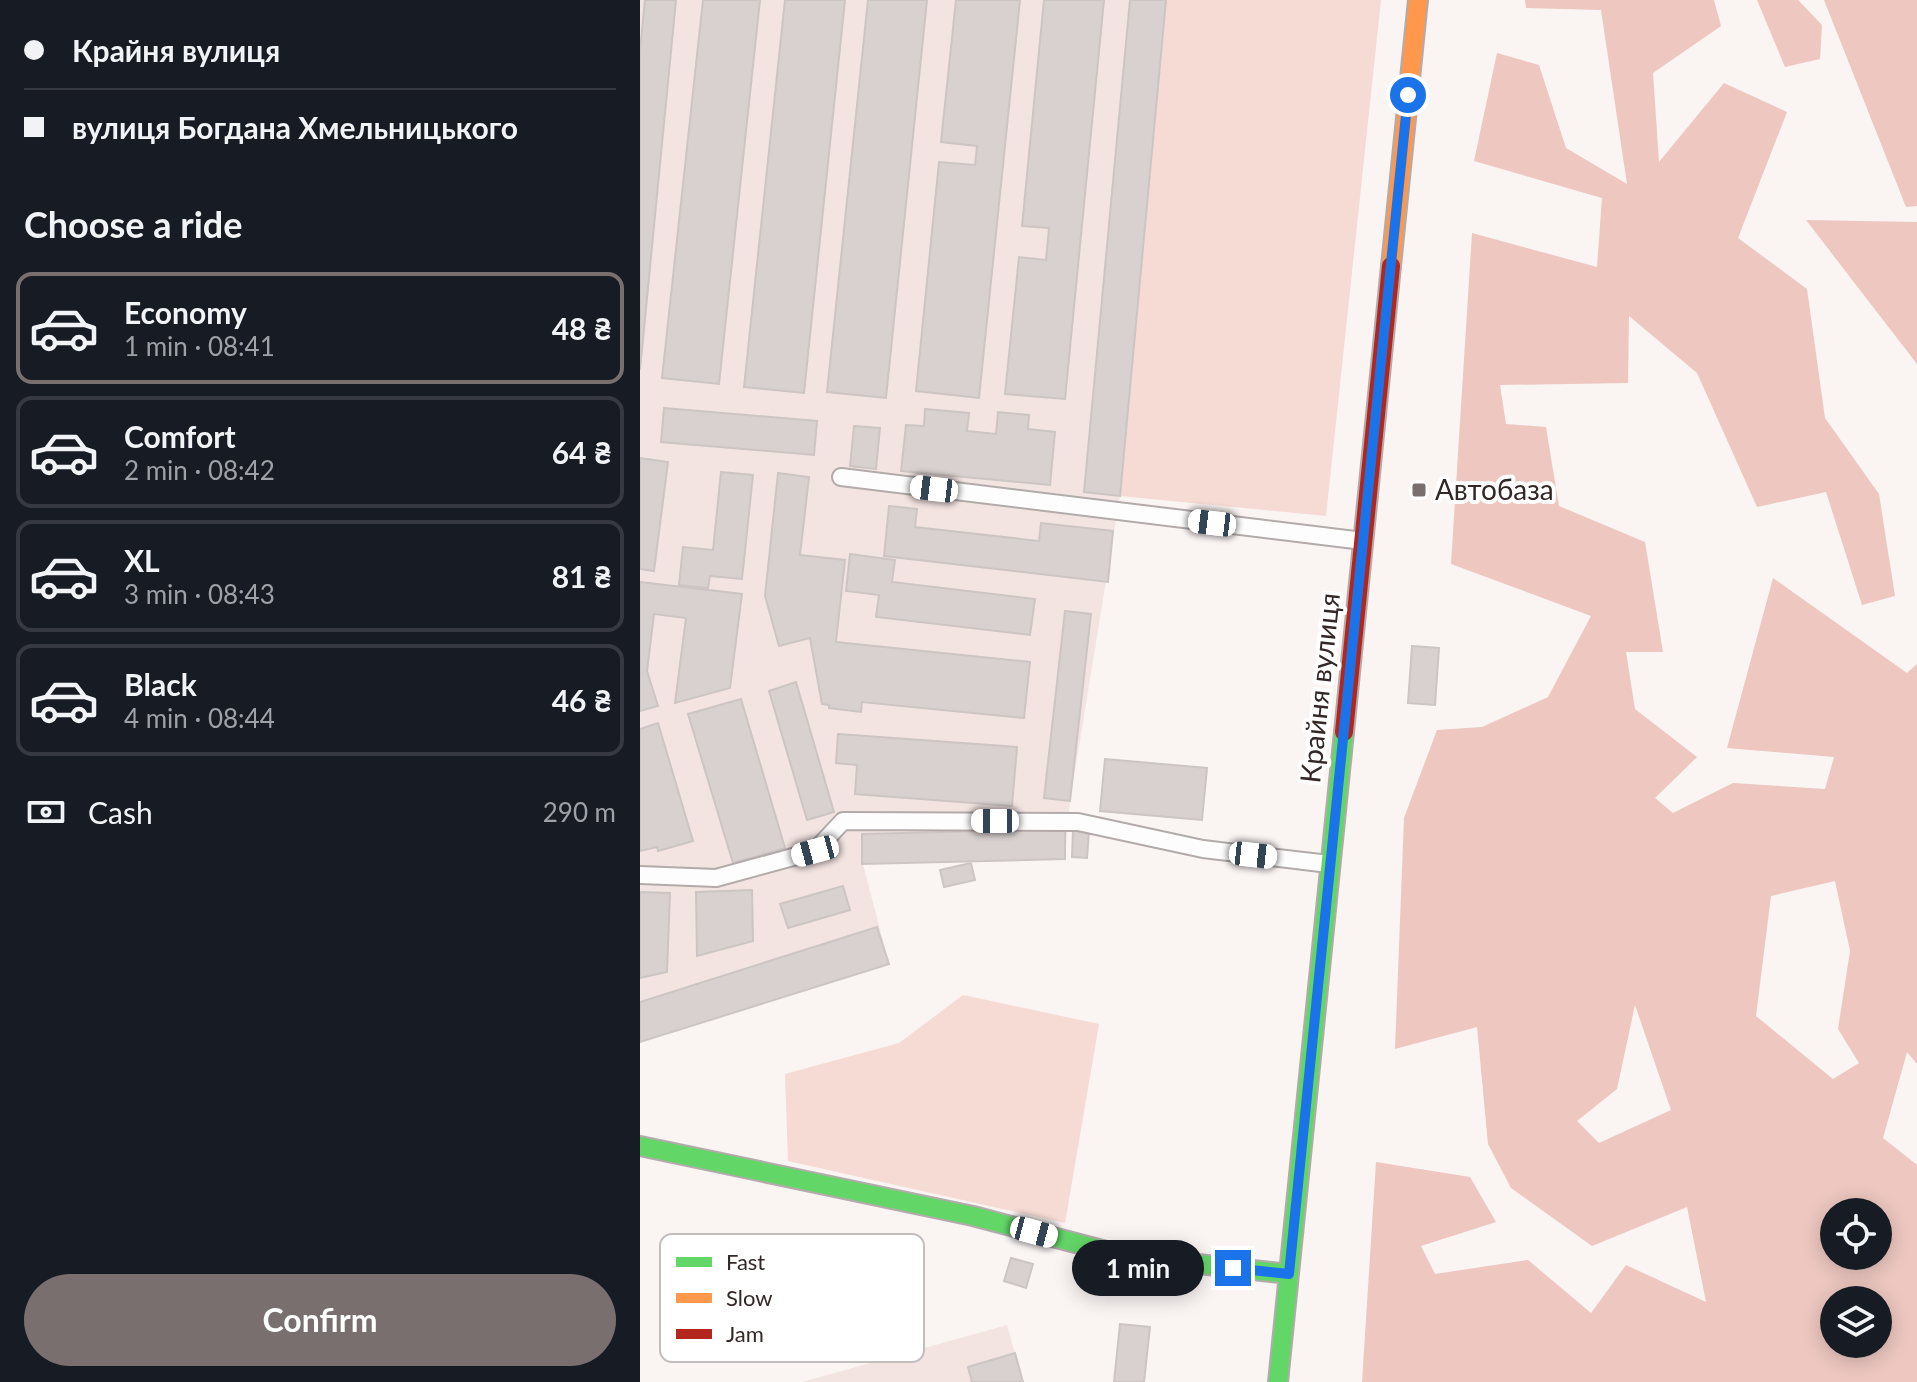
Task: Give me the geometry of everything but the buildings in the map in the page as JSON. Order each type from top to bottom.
[{"type":"street","name":"Крайня вулиця","points":[[1278,1382],[1418,0]]},
{"type":"street","points":[[640,1146],[973,1216],[1125,1256],[1289,1274]]},
{"type":"lane","points":[[841,477],[1363,541]]},
{"type":"lane","points":[[640,875],[716,878],[815,851],[843,821],[1078,822],[1203,849],[1331,864]]},
{"type":"shaded area","points":[[640,0],[1166,0],[1120,496],[1070,801],[1065,859],[863,864],[889,964],[640,1042]]},
{"type":"shaded area","points":[[1166,0],[1381,0],[1326,516],[1120,496]]},
{"type":"shaded area","points":[[1525,0],[1714,0],[1721,26],[1653,73],[1659,162],[1724,83],[1787,112],[1738,238],[1807,289],[1825,418],[1879,494],[1895,596],[1862,605],[1826,492],[1757,507],[1697,373],[1629,316],[1628,383],[1500,385],[1506,424],[1546,427],[1559,506],[1645,542],[1663,652],[1626,652],[1635,709],[1697,757],[1655,798],[1673,813],[1733,783],[1825,789],[1834,757],[1727,748],[1773,578],[1907,673],[1917,664],[1917,1064],[1907,1052],[1883,1138],[1917,1165],[1917,1382],[1362,1382],[1376,1162],[1470,1177],[1496,1222],[1421,1246],[1435,1274],[1528,1260],[1591,1313],[1626,1265],[1706,1302],[1687,1207],[1592,1246],[1511,1188],[1488,1144],[1477,1027],[1395,1049],[1404,818],[1437,730],[1482,727],[1548,697],[1591,616],[1451,564],[1472,233],[1597,267],[1602,198],[1474,161],[1497,53],[1539,65],[1566,148],[1627,184],[1601,10],[1526,8]],"holes":[[[1835,881],[1850,951],[1838,1029],[1859,1063],[1833,1079],[1756,1016],[1771,896]],[[1635,1005],[1671,1110],[1599,1143],[1577,1121],[1617,1089]]]},
{"type":"shaded area","points":[[1757,0],[1798,0],[1822,25],[1820,59],[1785,67]]},
{"type":"shaded area","points":[[1824,0],[1917,0],[1917,206],[1906,207]]},
{"type":"shaded area","points":[[1806,220],[1917,222],[1917,364]]},
{"type":"shaded area","points":[[963,995],[1099,1024],[1065,1223],[788,1161],[785,1074],[899,1043]]},
{"type":"shaded area","points":[[1007,1325],[1023,1382],[802,1382],[874,1362],[924,1362],[924,1348]]},
{"type":"traffic: fast","points":[[1278,1382],[1344,732]]},
{"type":"traffic: fast","points":[[640,1146],[973,1216],[1125,1256],[1289,1274]]},
{"type":"traffic: slow","points":[[1391,266],[1418,0]]},
{"type":"traffic: jam","points":[[1344,732],[1391,266]]},
{"type":"place","name":"Автобаза","points":[[1419,490]]},
{"type":"route","points":[[1233,1268],[1289,1274],[1408,95]]}]
